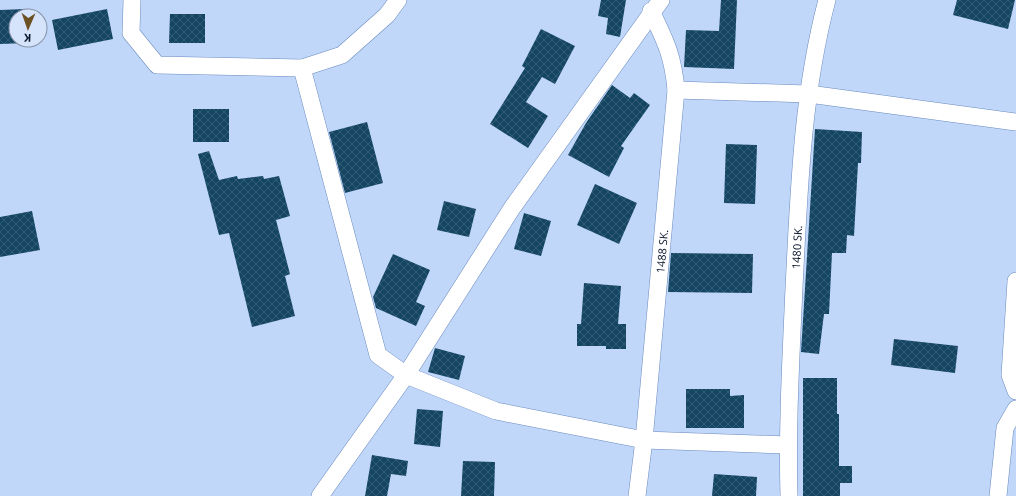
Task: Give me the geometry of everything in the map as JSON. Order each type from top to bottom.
[{"type":"street","points":[[132,0],[131,33],[157,65],[302,68],[342,55],[387,15],[398,0]]},
{"type":"street","name":"1480 SK.","points":[[789,496],[787,446],[800,160],[809,94],[827,0]]},
{"type":"street","points":[[320,496],[406,375],[512,208],[656,6]]},
{"type":"street","name":"1488 SK.","points":[[637,496],[644,440],[676,90],[674,66],[656,6]]},
{"type":"street","points":[[302,68],[378,355],[406,375],[496,410],[644,440],[787,446]]},
{"type":"street","points":[[676,90],[809,94],[1016,122]]},
{"type":"street","points":[[1016,281],[1010,375],[1016,391]]},
{"type":"street","points":[[998,496],[1005,428],[1016,409]]},
{"type":"building","points":[[601,0],[626,0],[620,37],[606,34],[608,18],[598,16]]},
{"type":"building","points":[[721,0],[737,0],[734,69],[684,67],[686,30],[719,31]]},
{"type":"building","points":[[957,0],[1015,0],[1008,29],[953,15]]},
{"type":"building","points":[[107,9],[113,39],[58,50],[52,20]]},
{"type":"building","points":[[0,10],[8,10],[8,44],[0,44]]},
{"type":"building","points":[[170,14],[205,14],[205,43],[169,43]]},
{"type":"building","points":[[541,29],[575,46],[555,84],[542,77],[526,102],[548,116],[528,148],[490,124],[525,68],[522,66]]},
{"type":"building","points":[[612,85],[630,98],[634,93],[650,105],[621,146],[624,148],[609,177],[568,155],[586,123]]},
{"type":"building","points":[[193,109],[229,109],[229,142],[193,142]]},
{"type":"building","points":[[367,122],[383,183],[345,193],[329,132]]},
{"type":"building","points":[[815,129],[862,132],[861,163],[858,163],[854,236],[847,235],[846,253],[832,253],[829,314],[824,314],[819,354],[801,352]]},
{"type":"building","points":[[726,144],[757,145],[755,204],[724,203]]},
{"type":"building","points":[[209,151],[219,180],[237,176],[238,179],[263,176],[264,179],[279,176],[290,216],[276,220],[290,274],[285,276],[295,316],[252,327],[229,233],[219,235],[198,154]]},
{"type":"building","points":[[595,184],[637,203],[619,244],[577,225]]},
{"type":"building","points":[[444,201],[476,209],[469,237],[437,230]]},
{"type":"building","points":[[32,211],[40,250],[0,257],[0,217]]},
{"type":"building","points":[[524,213],[551,221],[541,256],[514,249]]},
{"type":"building","points":[[671,253],[753,254],[752,293],[668,292]]},
{"type":"building","points":[[393,254],[430,270],[416,302],[425,306],[416,326],[376,308],[373,297]]},
{"type":"building","points":[[584,283],[621,286],[618,324],[626,324],[626,349],[606,349],[606,346],[577,346],[577,324],[581,324]]},
{"type":"building","points":[[894,339],[958,346],[955,373],[891,365]]},
{"type":"building","points":[[435,348],[465,356],[459,380],[428,372]]},
{"type":"building","points":[[803,378],[837,378],[839,466],[852,466],[852,483],[840,483],[840,496],[803,496]]},
{"type":"building","points":[[686,389],[730,389],[730,396],[744,395],[744,428],[686,428]]},
{"type":"building","points":[[417,409],[443,411],[440,447],[414,444]]},
{"type":"building","points":[[372,455],[408,461],[406,476],[391,474],[387,496],[365,496]]},
{"type":"building","points":[[463,461],[495,462],[494,496],[461,496]]},
{"type":"building","points":[[714,474],[757,477],[756,496],[712,496]]}]
